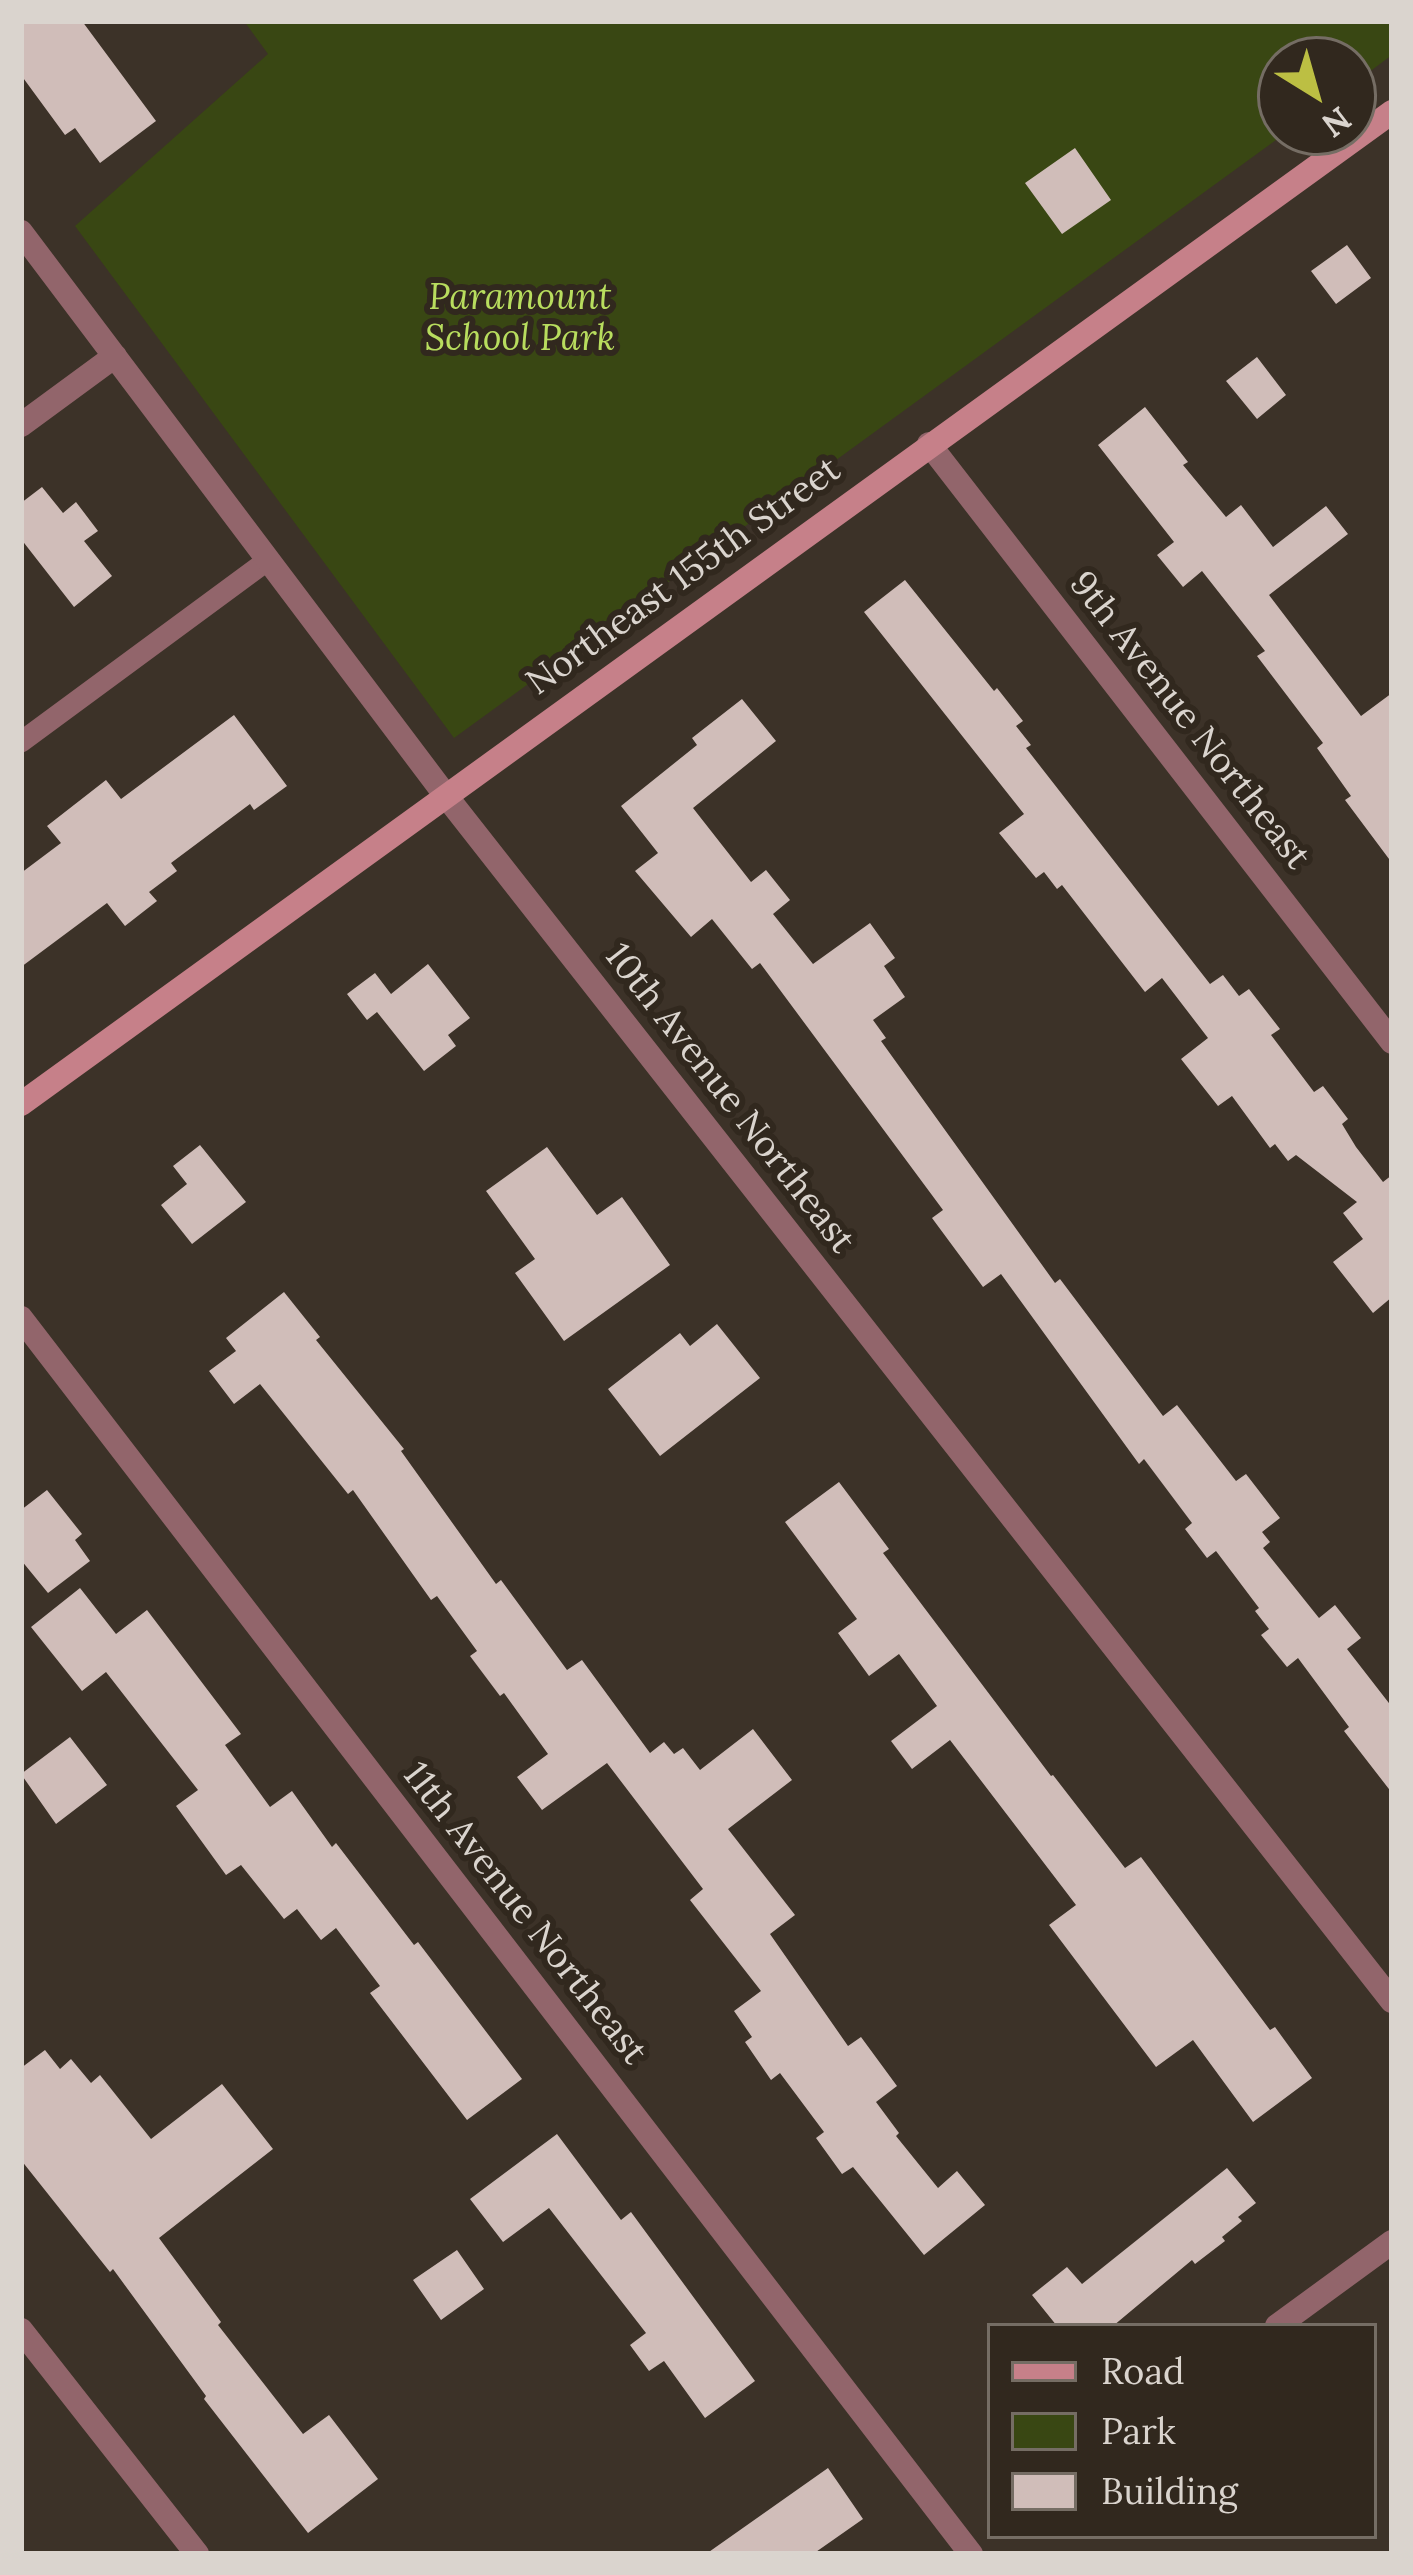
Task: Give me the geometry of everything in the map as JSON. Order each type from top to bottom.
[{"type":"street","name":"Northeast 155th Street","points":[[21,1104],[1392,112]]},
{"type":"street","name":"10th Avenue Northeast","points":[[21,232],[446,796],[1392,2001]]},
{"type":"street","points":[[21,424],[115,356]]},
{"type":"street","name":"9th Avenue Northeast","points":[[929,444],[1392,1042]]},
{"type":"street","name":"11th Avenue Northeast","points":[[21,1318],[968,2553]]},
{"type":"street","points":[[1281,2323],[1392,2242]]},
{"type":"street","points":[[21,2330],[197,2554]]},
{"type":"lane","points":[[21,742],[268,560]]},
{"type":"green space","name":"Paramount School Park","points":[[244,21],[1392,21],[1392,55],[1377,66],[1377,36],[1257,36],[1257,154],[454,738],[75,226],[268,54]]},
{"type":"building","points":[[21,21],[82,21],[156,121],[100,163],[75,128],[65,135],[21,75]]},
{"type":"building","points":[[1075,148],[1111,200],[1062,234],[1025,183]]},
{"type":"building","points":[[1347,245],[1371,278],[1336,304],[1311,271]]},
{"type":"building","points":[[1257,357],[1286,395],[1257,419],[1226,381]]},
{"type":"building","points":[[1145,407],[1188,462],[1183,465],[1226,517],[1241,505],[1273,547],[1326,506],[1348,534],[1269,595],[1361,716],[1392,693],[1392,863],[1345,800],[1351,796],[1317,748],[1323,743],[1257,656],[1265,651],[1202,571],[1183,587],[1157,555],[1174,542],[1098,445]]},
{"type":"building","points":[[42,487],[63,513],[76,502],[98,531],[84,541],[112,576],[74,607],[21,539],[21,503]]},
{"type":"building","points":[[905,580],[1023,721],[1016,726],[1031,745],[1026,748],[1210,984],[1223,975],[1239,996],[1249,989],[1280,1029],[1271,1035],[1314,1092],[1323,1086],[1348,1119],[1342,1124],[1356,1147],[1383,1182],[1392,1175],[1392,1297],[1373,1313],[1333,1262],[1363,1239],[1343,1213],[1357,1202],[1296,1155],[1288,1161],[1275,1144],[1270,1148],[1232,1096],[1218,1106],[1181,1059],[1208,1038],[1162,978],[1145,992],[1062,885],[1057,889],[1044,872],[1036,878],[999,833],[1024,814],[864,612]]},
{"type":"building","points":[[742,699],[776,741],[693,808],[751,882],[766,870],[790,900],[773,914],[813,964],[870,923],[895,958],[884,966],[905,997],[873,1020],[886,1038],[881,1041],[1055,1283],[1060,1279],[1163,1416],[1177,1405],[1236,1481],[1246,1474],[1280,1518],[1262,1532],[1270,1542],[1263,1548],[1319,1618],[1335,1605],[1361,1638],[1347,1649],[1392,1707],[1392,1793],[1344,1731],[1349,1727],[1298,1658],[1287,1667],[1261,1635],[1269,1629],[1255,1611],[1259,1608],[1216,1551],[1207,1558],[1185,1529],[1192,1523],[1144,1459],[1139,1464],[1001,1274],[983,1287],[932,1218],[943,1210],[760,963],[752,969],[712,919],[691,937],[635,871],[658,853],[621,806],[697,745],[692,738]]},
{"type":"building","points":[[234,715],[287,786],[254,810],[250,804],[171,863],[177,871],[149,892],[157,901],[125,926],[107,903],[21,967],[21,873],[61,843],[47,826],[106,780],[121,799]]},
{"type":"building","points":[[428,964],[470,1018],[448,1035],[456,1046],[424,1071],[377,1012],[367,1020],[347,994],[375,973],[391,994]]},
{"type":"building","points":[[200,1145],[246,1202],[192,1244],[161,1205],[187,1184],[173,1166]]},
{"type":"building","points":[[547,1147],[597,1215],[622,1197],[670,1265],[564,1341],[515,1273],[535,1259],[486,1191]]},
{"type":"building","points":[[284,1292],[320,1337],[316,1340],[404,1449],[401,1451],[496,1584],[501,1580],[567,1670],[582,1660],[650,1753],[664,1742],[674,1754],[683,1748],[700,1770],[753,1729],[792,1780],[728,1829],[795,1915],[770,1934],[848,2046],[861,2037],[897,2086],[876,2102],[899,2133],[896,2136],[938,2188],[957,2171],[985,2205],[924,2255],[853,2167],[842,2174],[816,2138],[824,2132],[780,2073],[771,2080],[745,2042],[752,2037],[734,2011],[761,1991],[690,1900],[703,1889],[607,1763],[542,1810],[517,1777],[548,1754],[470,1656],[477,1651],[437,1596],[431,1600],[353,1490],[348,1494],[260,1384],[234,1404],[209,1371],[236,1351],[226,1338]]},
{"type":"building","points":[[717,1324],[760,1378],[660,1456],[608,1389],[680,1333],[690,1346]]},
{"type":"building","points":[[839,1482],[889,1549],[883,1553],[1051,1776],[1125,1868],[1141,1857],[1270,2030],[1275,2027],[1312,2078],[1253,2122],[1193,2040],[1156,2067],[1049,1925],[1076,1905],[950,1740],[912,1769],[891,1741],[937,1706],[899,1654],[869,1676],[838,1633],[857,1619],[785,1522]]},
{"type":"building","points":[[47,1490],[82,1534],[75,1540],[90,1561],[48,1593],[21,1560],[21,1510]]},
{"type":"building","points":[[80,1588],[116,1634],[147,1610],[241,1734],[225,1745],[270,1807],[292,1791],[332,1847],[336,1843],[414,1945],[418,1942],[522,2079],[467,2120],[370,1993],[380,1986],[336,1928],[321,1940],[297,1909],[284,1919],[241,1865],[226,1875],[176,1806],[198,1790],[106,1672],[82,1691],[31,1627]]},
{"type":"building","points":[[70,1737],[107,1785],[56,1824],[21,1774]]},
{"type":"building","points":[[45,2050],[60,2069],[71,2059],[91,2083],[100,2075],[151,2139],[222,2084],[273,2149],[159,2238],[221,2322],[218,2325],[303,2434],[329,2415],[378,2479],[308,2533],[204,2399],[113,2269],[110,2272],[21,2160],[21,2068]]},
{"type":"building","points":[[557,2134],[621,2220],[631,2212],[755,2381],[705,2418],[664,2361],[649,2371],[630,2345],[646,2333],[549,2208],[503,2242],[470,2199]]},
{"type":"building","points":[[1227,2168],[1256,2203],[1238,2217],[1242,2221],[1222,2237],[1225,2241],[1195,2264],[1192,2260],[1117,2323],[1055,2323],[1032,2295],[1067,2267],[1082,2284]]},
{"type":"building","points":[[457,2250],[484,2289],[441,2320],[413,2280]]},
{"type":"building","points":[[828,2468],[863,2519],[813,2554],[706,2554]]}]
